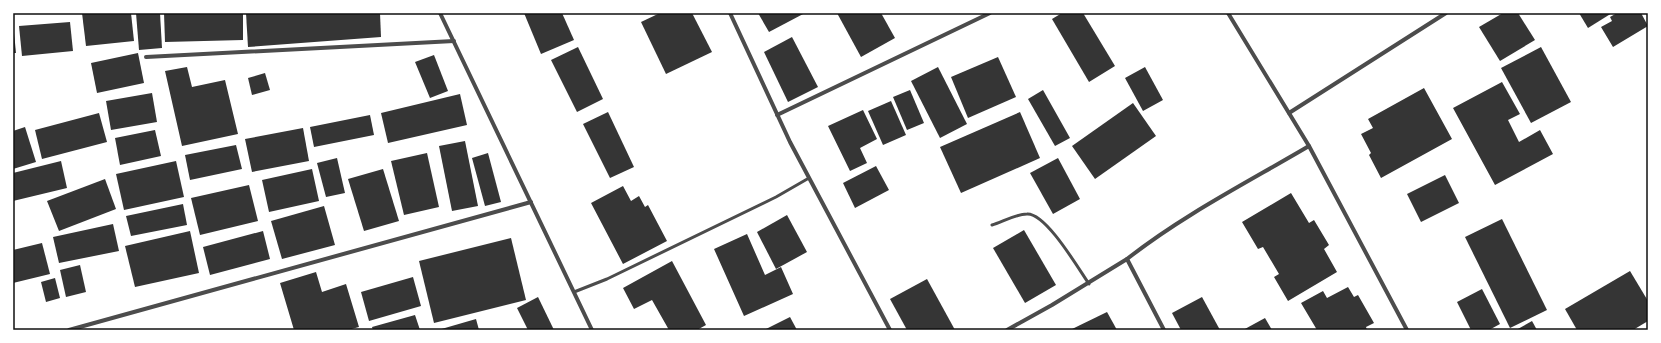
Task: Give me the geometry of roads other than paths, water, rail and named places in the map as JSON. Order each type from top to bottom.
[{"type":"street","points":[[440,13],[592,330]]},
{"type":"street","points":[[730,13],[777,115],[890,330]]},
{"type":"street","points":[[777,115],[990,13]]},
{"type":"street","points":[[1228,13],[1309,146],[1407,330]]},
{"type":"street","points":[[1289,113],[1446,13]]},
{"type":"street","points":[[146,57],[454,41]]},
{"type":"street","points":[[1007,330],[1089,284],[1127,259],[1152,239],[1188,216],[1309,146]]},
{"type":"street","points":[[69,330],[531,202]]},
{"type":"street","points":[[1127,259],[1164,330]]},
{"type":"lane","points":[[574,292],[607,279],[769,201],[809,178]]},
{"type":"lane","points":[[992,225],[1026,214],[1034,215],[1045,223],[1089,284]]}]
